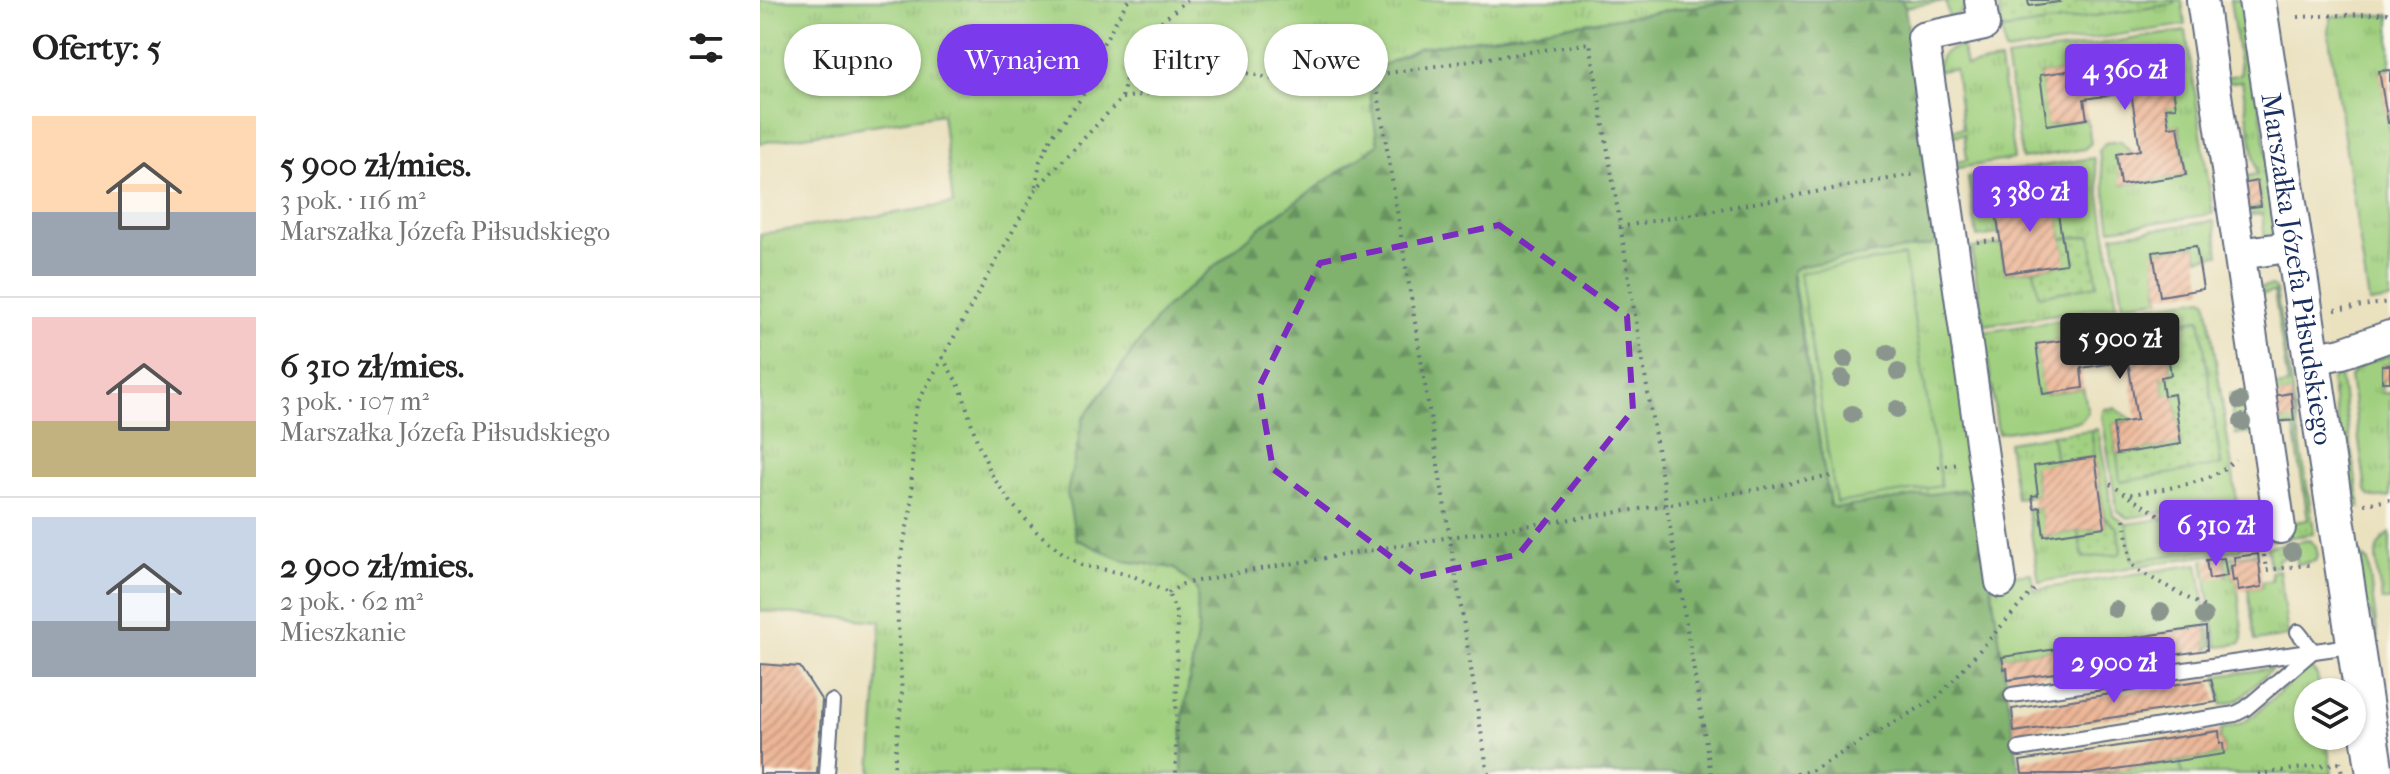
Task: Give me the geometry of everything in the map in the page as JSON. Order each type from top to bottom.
[{"type":"street","points":[[1980,0],[1984,25],[1923,38],[2001,582]]},
{"type":"street","points":[[2202,0],[2240,254],[2272,536]]},
{"type":"street","name":"Marszałka Józefa Piłsudskiego","points":[[2257,0],[2375,774]]},
{"type":"street","points":[[2240,254],[2295,246]]},
{"type":"street","points":[[2312,359],[2342,353],[2390,336]]},
{"type":"lane","points":[[2298,632],[2313,651]]},
{"type":"lane","points":[[2012,695],[2356,645]]},
{"type":"lane","points":[[2019,749],[2235,714],[2313,651]]},
{"type":"lane","points":[[827,774],[832,702]]},
{"type":"path","points":[[1036,189],[1040,161],[1052,136],[1082,97],[1100,49],[1128,0]]},
{"type":"path","points":[[893,774],[902,695],[897,607],[901,555],[911,508],[913,427],[917,404],[1036,189],[1122,98],[1129,63],[1151,30],[1187,0]]},
{"type":"path","points":[[2298,17],[2390,13]]},
{"type":"path","points":[[1388,73],[1590,43],[1711,774]]},
{"type":"path","points":[[1122,98],[1190,87],[1242,72],[1264,77]]},
{"type":"path","points":[[1378,96],[1488,774]]},
{"type":"path","points":[[1619,227],[1942,170]]},
{"type":"path","points":[[1971,243],[2000,239]]},
{"type":"path","points":[[2304,305],[2326,301],[2336,311],[2390,302]]},
{"type":"path","points":[[942,357],[961,389],[977,441],[993,477],[1037,532],[1081,565],[1131,575],[1168,593],[1177,615],[1176,774]]},
{"type":"path","points":[[2127,495],[2195,482],[2225,469],[2235,459]]},
{"type":"path","points":[[1168,593],[1183,584],[1236,573],[1832,476]]},
{"type":"path","points":[[2110,484],[2161,516]]},
{"type":"path","points":[[2364,504],[2390,500]]},
{"type":"path","points":[[2124,519],[2131,564],[2208,609]]},
{"type":"path","points":[[2272,536],[2266,570],[2324,563]]},
{"type":"path","points":[[1796,774],[1811,771],[1938,697],[2037,586]]},
{"type":"path","points":[[2258,774],[2340,763]]},
{"type":"highlighted area","points":[[1499,225],[1627,316],[1633,410],[1519,554],[1418,577],[1273,469],[1259,387],[1320,263]]},
{"type":"green space","points":[[760,0],[1737,0],[1418,48],[1388,77],[1388,24],[1264,24],[1264,96],[1370,96],[1378,144],[1267,222],[1163,310],[1083,419],[1125,561],[1174,568],[1198,590],[1198,630],[1183,716],[1182,774],[871,774],[881,621],[760,611],[760,234],[953,204],[942,114],[760,143]]},
{"type":"green space","points":[[1737,0],[1901,0],[1905,7],[1939,239],[1932,245],[1800,266],[1792,271],[1792,278],[1830,506],[1838,508],[1964,489],[1978,501],[2020,774],[1182,774],[1183,716],[1198,630],[1197,590],[1174,568],[1125,561],[1076,539],[1067,493],[1083,419],[1163,310],[1267,222],[1378,144],[1370,96],[1388,96],[1388,63],[1418,48]]},
{"type":"green space","points":[[1901,0],[1966,0],[1960,12],[1949,19],[1946,1],[1905,7]]},
{"type":"green space","points":[[1998,0],[2028,0],[2029,6],[2072,0],[2173,0],[2174,4],[2002,30]]},
{"type":"green space","points":[[2173,0],[2182,0],[2185,25],[2005,52],[2002,30],[2173,4]]},
{"type":"green space","points":[[2230,0],[2245,0],[2277,228],[2265,239],[2262,214],[2245,216],[2243,208],[2261,206],[2257,182],[2240,184],[2239,178],[2257,174],[2242,81],[2224,83],[2223,78],[2241,74]]},
{"type":"green space","points":[[2390,15],[2390,70],[2380,72],[2390,133],[2390,300],[2369,303],[2328,30],[2332,16]]},
{"type":"green space","points":[[2186,31],[2213,214],[2111,229],[2099,151],[2105,143],[2121,141],[2131,152],[2117,155],[2122,185],[2186,175],[2179,126],[2169,127],[2166,108],[2176,106],[2168,56],[2040,75],[2048,125],[2087,119],[2091,143],[2084,149],[2022,159],[2006,58]]},
{"type":"green space","points":[[1962,46],[1966,66],[2000,61],[2014,159],[1951,169],[1950,163],[1967,160],[1964,134],[1946,137],[1945,131],[1963,128],[1955,69],[1936,71],[1944,54]]},
{"type":"green space","points":[[2094,158],[2117,305],[1984,325],[1971,248],[2001,244],[2005,273],[2034,269],[2039,295],[2097,284],[2091,236],[2062,239],[2055,195],[1995,204],[1999,234],[1977,237],[1968,177]]},
{"type":"green space","points":[[2214,221],[2219,255],[2198,258],[2196,246],[2154,252],[2160,299],[2123,304],[2113,235]]},
{"type":"green space","points":[[2091,236],[2097,285],[2039,296],[2034,269],[2065,264],[2062,239]]},
{"type":"green space","points":[[1939,239],[1978,501],[1830,506],[1792,271],[1800,266]]},
{"type":"green space","points":[[1904,256],[1941,486],[1836,503],[1800,273]]},
{"type":"green space","points":[[2272,286],[2276,290],[2314,531],[2313,534],[2251,543],[2250,529],[2308,520],[2294,427],[2276,429],[2275,422],[2294,419],[2291,394],[2271,396],[2270,388],[2288,385],[2274,292],[2256,295],[2255,288]]},
{"type":"green space","points":[[2203,298],[2207,301],[2237,501],[2128,518],[2117,511],[2102,416],[2104,409],[2115,408],[2133,420],[2113,424],[2117,454],[2221,465],[2200,319],[2036,344],[2044,394],[2083,388],[2088,412],[2081,421],[1998,433],[1984,332]]},
{"type":"green space","points":[[2200,319],[2221,465],[2120,482],[2117,454],[2181,444],[2174,395],[2164,396],[2161,377],[2171,375],[2164,326]]},
{"type":"green space","points":[[2390,355],[2390,365],[2382,365],[2382,393],[2390,393],[2390,497],[2378,498],[2369,496],[2366,490],[2350,377],[2362,365]]},
{"type":"green space","points":[[2339,369],[2360,507],[2351,501],[2331,381]]},
{"type":"green space","points":[[2248,391],[2254,433],[2236,435],[2229,394]]},
{"type":"green space","points":[[2098,429],[2113,515],[2127,524],[2133,560],[2221,547],[2215,511],[2238,507],[2243,545],[2239,550],[2039,582],[2027,509],[2040,507],[2045,536],[2078,531],[2083,558],[2121,551],[2117,528],[2104,517],[2091,430]]},
{"type":"green space","points":[[2091,430],[2095,457],[2056,463],[2052,435]]},
{"type":"green space","points":[[2052,435],[2056,463],[2034,467],[2038,495],[2016,498],[2008,442]]},
{"type":"green space","points":[[2215,511],[2221,547],[2132,561],[2127,524]]},
{"type":"green space","points":[[2104,517],[2117,528],[2121,551],[2119,554],[2083,558],[2078,531],[2105,527]]},
{"type":"green space","points":[[2390,533],[2390,600],[2382,600],[2377,555],[2383,539]]},
{"type":"green space","points":[[2309,540],[2316,546],[2318,556],[2315,561],[2297,564],[2296,556],[2278,559],[2278,566],[2270,567],[2267,547]]},
{"type":"green space","points":[[2257,553],[2234,557],[2235,565],[2231,566],[2233,580],[2237,580],[2241,643],[2217,647],[2203,561],[2206,560],[2227,576],[2224,558]]},
{"type":"green space","points":[[2363,557],[2368,561],[2378,638],[2361,591],[2355,558]]},
{"type":"green space","points":[[2198,564],[2212,646],[2207,650],[2206,627],[2002,657],[1991,586],[2012,575],[2031,573],[2034,590]]},
{"type":"green space","points":[[2279,570],[2288,636],[2255,641],[2248,589],[2262,587],[2261,582],[2272,580],[2271,572]]},
{"type":"green space","points":[[2309,666],[2318,678],[2296,678]]},
{"type":"green space","points":[[2273,668],[2238,700],[2222,705],[2217,676]]},
{"type":"green space","points":[[2294,679],[2294,750],[2328,750],[2332,774],[2182,774],[2180,761],[2224,754],[2223,743],[2220,743],[2221,729],[2252,717]]},
{"type":"green space","points":[[2180,761],[2182,774],[2089,774]]},
{"type":"building","points":[[2028,0],[2059,0],[2060,2],[2029,6]]},
{"type":"building","points":[[2168,56],[2176,107],[2166,108],[2169,127],[2178,126],[2186,175],[2121,185],[2117,154],[2140,150],[2131,92],[2084,99],[2087,119],[2047,125],[2040,75]]},
{"type":"building","points":[[2390,70],[2390,123],[2388,123],[2379,71]]},
{"type":"building","points":[[2257,181],[2261,206],[2244,208],[2241,184]]},
{"type":"building","points":[[2055,195],[2066,264],[2005,273],[1995,204]]},
{"type":"building","points":[[2196,246],[2203,289],[2160,296],[2153,252]]},
{"type":"building","points":[[2164,326],[2171,375],[2161,377],[2164,396],[2174,394],[2181,444],[2117,454],[2113,424],[2137,420],[2128,361],[2081,368],[2083,388],[2043,394],[2036,344]]},
{"type":"building","points":[[2382,365],[2390,365],[2390,382],[2382,382]]},
{"type":"building","points":[[2291,393],[2294,420],[2276,422],[2273,396]]},
{"type":"building","points":[[2095,457],[2105,527],[2044,536],[2040,507],[2034,508],[2032,496],[2038,495],[2034,466]]},
{"type":"building","points":[[2258,554],[2262,587],[2238,591],[2231,566],[2235,565],[2234,557]]},
{"type":"building","points":[[2224,558],[2227,576],[2209,579],[2206,560]]},
{"type":"building","points":[[2206,627],[2207,650],[2008,680],[2007,668],[2004,669],[2002,657]]},
{"type":"building","points":[[760,664],[800,667],[822,701],[817,774],[760,774]]},
{"type":"building","points":[[2211,679],[2217,702],[2014,732],[2012,709]]},
{"type":"building","points":[[2219,731],[2224,754],[2089,774],[2022,774],[2020,761]]}]
